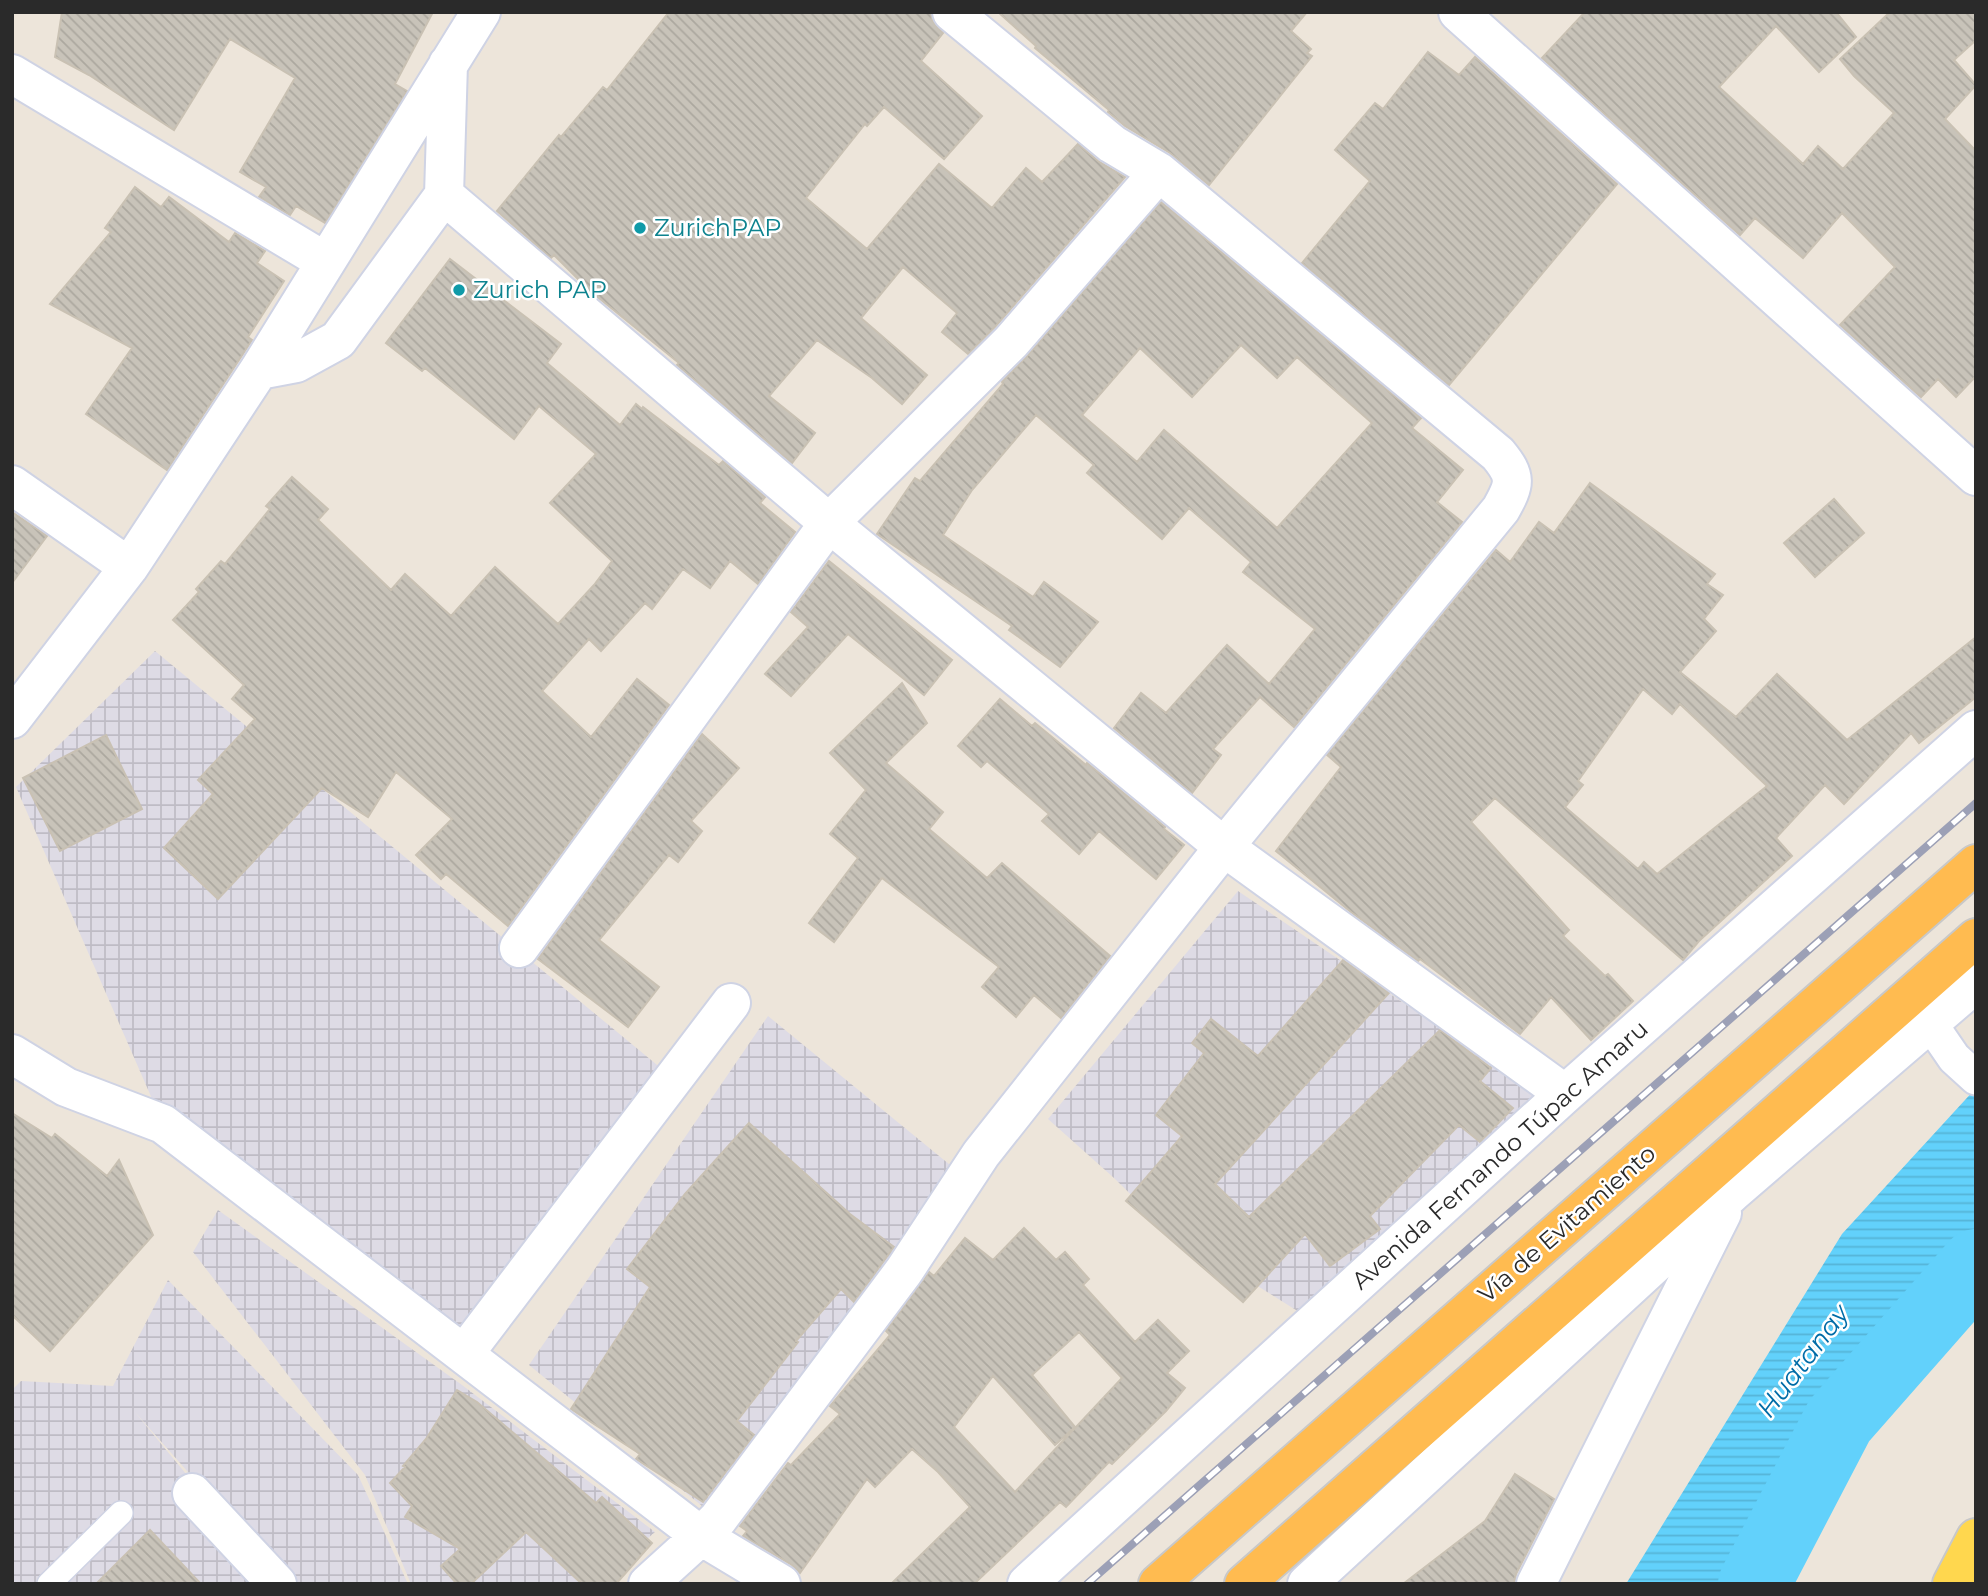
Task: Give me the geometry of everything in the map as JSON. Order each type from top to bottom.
[{"type":"highway","name":"Vía de Evitamiento","points":[[1158,1584],[1976,864]]},
{"type":"highway","points":[[1244,1584],[1976,938]]},
{"type":"main road","points":[[1952,1584],[1976,1538]]},
{"type":"street","points":[[12,719],[129,567],[259,370],[481,12]]},
{"type":"street","points":[[648,1584],[718,1519],[904,1272],[981,1154],[1224,847],[1501,509],[1512,489],[1510,468],[1498,454],[1159,172],[1112,144],[952,12]]},
{"type":"street","points":[[1458,12],[1976,476]]},
{"type":"street","points":[[259,370],[296,363],[338,340],[444,195],[447,64]]},
{"type":"street","points":[[12,74],[326,262]]},
{"type":"street","points":[[519,948],[829,523],[1011,342],[1159,172]]},
{"type":"street","points":[[444,195],[829,523],[1224,847],[1565,1094]]},
{"type":"street","points":[[12,485],[129,567]]},
{"type":"street","name":"Avenida Fernando Túpac Amaru","points":[[1027,1584],[1565,1094],[1976,730]]},
{"type":"street","points":[[1307,1584],[1734,1191],[1976,983]]},
{"type":"street","points":[[464,1354],[731,1003]]},
{"type":"street","points":[[1930,1023],[1965,1068]]},
{"type":"street","points":[[12,1054],[66,1087],[163,1124],[701,1536],[781,1584]]},
{"type":"street","points":[[1536,1584],[1734,1191]]},
{"type":"street","points":[[192,1493],[277,1584]]},
{"type":"lane","points":[[49,1584],[121,1514]]},
{"type":"shaded area","points":[[155,651],[662,1069],[465,1339],[163,1124],[16,787]]},
{"type":"shaded area","points":[[1238,891],[1554,1105],[1315,1322],[1165,1228],[1048,1119]]},
{"type":"shaded area","points":[[768,1016],[966,1178],[718,1519],[529,1365]]},
{"type":"shaded area","points":[[218,1210],[462,1385],[655,1532],[596,1584],[411,1584],[365,1475],[193,1252]]},
{"type":"shaded area","points":[[168,1280],[358,1475],[408,1584],[287,1584],[134,1411],[277,1584],[12,1584],[12,1390],[21,1381],[113,1386]]},
{"type":"water","name":"Huatanay","points":[[1976,1088],[1976,1265],[1839,1421],[1754,1584],[1626,1584],[1842,1234]]},
{"type":"building","points":[[62,12],[433,12],[395,84],[407,91],[325,223],[296,206],[290,215],[259,197],[266,187],[240,172],[295,78],[230,39],[174,130],[89,75],[55,57]]},
{"type":"building","points":[[669,12],[931,12],[932,20],[943,33],[921,61],[982,116],[944,159],[884,107],[867,126],[865,124],[806,198],[867,249],[939,164],[992,208],[1026,168],[1042,182],[1078,144],[1098,161],[1125,177],[995,327],[968,354],[942,332],[957,313],[903,267],[861,318],[927,375],[902,404],[872,378],[817,340],[769,396],[815,433],[792,463],[677,365],[679,363],[589,290],[554,255],[551,258],[497,211],[559,135],[561,137],[603,87],[607,90]]},
{"type":"building","points":[[998,12],[1307,12],[1291,31],[1311,49],[1307,53],[1312,56],[1209,185],[1170,153],[1125,126]]},
{"type":"building","points":[[1585,12],[1836,12],[1856,37],[1819,72],[1776,26],[1719,87],[1803,164],[1818,146],[1843,169],[1894,113],[1854,76],[1840,59],[1890,12],[1976,12],[1976,40],[1954,60],[1976,85],[1945,119],[1976,151],[1976,376],[1956,397],[1938,379],[1921,397],[1840,325],[1895,267],[1842,213],[1803,258],[1755,218],[1740,235],[1542,58]]},
{"type":"building","points":[[1428,52],[1459,75],[1475,57],[1617,184],[1449,385],[1302,263],[1370,181],[1335,150],[1375,103],[1383,109]]},
{"type":"building","points":[[135,187],[161,207],[169,197],[229,242],[235,233],[265,251],[257,263],[284,281],[248,337],[252,340],[167,470],[86,414],[132,348],[50,304],[111,232],[105,228]]},
{"type":"building","points":[[1161,202],[1421,418],[1412,428],[1463,470],[1437,502],[1462,522],[1294,727],[1260,697],[1213,749],[1221,755],[1192,793],[1114,728],[1141,693],[1166,713],[1227,645],[1269,684],[1315,629],[1243,572],[1251,562],[1189,508],[1162,539],[1087,473],[1094,465],[1036,415],[972,490],[943,535],[1033,597],[1044,582],[1098,622],[1060,667],[1009,630],[1012,626],[877,534],[915,478],[920,481]],"holes":[[[1241,345],[1277,378],[1297,357],[1372,423],[1277,528],[1164,430],[1137,462],[1082,415],[1140,348],[1192,397]]]},
{"type":"building","points":[[450,259],[561,344],[547,363],[620,425],[636,404],[642,409],[643,407],[719,465],[723,461],[765,497],[760,503],[795,532],[758,584],[730,561],[710,588],[683,569],[652,609],[645,603],[601,651],[589,639],[542,691],[591,737],[637,679],[669,705],[508,926],[446,874],[441,879],[416,855],[452,819],[396,772],[368,817],[322,788],[218,899],[164,848],[213,794],[198,780],[255,719],[232,699],[244,685],[173,620],[199,592],[196,589],[221,561],[225,564],[270,509],[266,506],[292,477],[328,509],[318,520],[391,590],[405,574],[451,616],[495,567],[558,624],[612,561],[550,503],[596,454],[539,406],[514,439],[425,368],[422,371],[386,343]]},
{"type":"building","points":[[1590,483],[1715,574],[1707,584],[1723,595],[1704,619],[1716,631],[1680,672],[1736,717],[1777,674],[1847,740],[1976,637],[1976,697],[1919,743],[1911,733],[1844,804],[1825,785],[1776,838],[1792,856],[1699,941],[1683,960],[1495,798],[1471,822],[1569,930],[1563,936],[1605,976],[1608,974],[1633,1001],[1591,1040],[1551,997],[1520,1034],[1420,959],[1418,961],[1351,912],[1276,851],[1341,767],[1327,755],[1496,550],[1510,562],[1539,522],[1554,533]],"holes":[[[1643,689],[1672,714],[1680,704],[1767,786],[1657,874],[1644,862],[1638,869],[1565,807],[1583,785],[1578,781]]]},
{"type":"building","points":[[1834,499],[1864,533],[1815,577],[1784,543]]},
{"type":"building","points":[[12,512],[47,536],[12,583]]},
{"type":"building","points":[[829,561],[952,660],[924,695],[848,634],[791,696],[765,674],[808,627],[791,612]]},
{"type":"building","points":[[902,683],[927,723],[886,763],[943,812],[929,829],[987,878],[1002,863],[1110,956],[1061,1018],[1034,995],[1016,1017],[982,987],[999,967],[882,878],[834,942],[809,923],[858,858],[830,834],[866,790],[830,753]]},
{"type":"building","points":[[1000,699],[1032,726],[1035,723],[1086,765],[1087,763],[1184,845],[1156,879],[1099,831],[1079,854],[1042,821],[1049,814],[987,761],[981,767],[958,746]]},
{"type":"building","points":[[702,734],[739,768],[691,821],[702,831],[678,862],[669,855],[599,940],[659,987],[628,1027],[538,959]]},
{"type":"building","points":[[106,735],[142,809],[60,851],[23,778]]},
{"type":"building","points":[[1343,960],[1389,993],[1215,1184],[1249,1217],[1440,1030],[1491,1068],[1480,1081],[1513,1108],[1480,1142],[1459,1125],[1370,1216],[1380,1229],[1330,1266],[1305,1234],[1243,1302],[1126,1201],[1182,1136],[1156,1115],[1204,1053],[1192,1043],[1211,1019],[1258,1056]]},
{"type":"building","points":[[12,1113],[52,1138],[55,1134],[107,1176],[119,1160],[153,1235],[50,1351],[12,1315]]},
{"type":"building","points":[[749,1123],[850,1214],[894,1247],[854,1302],[841,1289],[796,1341],[798,1342],[737,1421],[754,1435],[703,1502],[636,1459],[640,1454],[571,1409],[650,1287],[627,1269],[685,1194]]},
{"type":"building","points":[[1024,1228],[1056,1260],[1065,1252],[1089,1279],[1083,1285],[1135,1342],[1158,1320],[1189,1351],[1167,1373],[1185,1388],[1166,1411],[1112,1464],[1109,1462],[1066,1507],[1060,1502],[974,1584],[891,1584],[970,1507],[938,1472],[912,1449],[875,1487],[867,1479],[800,1573],[792,1565],[743,1536],[747,1531],[740,1526],[788,1463],[791,1465],[840,1414],[830,1406],[890,1335],[886,1331],[929,1272],[934,1276],[965,1238],[993,1260]],"holes":[[[1079,1332],[1122,1378],[1015,1492],[954,1427],[993,1376],[1055,1445],[1075,1427],[1032,1375]]]},
{"type":"building","points":[[457,1390],[477,1402],[596,1503],[602,1497],[652,1543],[616,1584],[582,1584],[526,1532],[471,1584],[457,1584],[441,1566],[460,1549],[405,1517],[412,1506],[390,1483],[426,1439]]},
{"type":"building","points":[[1515,1474],[1554,1499],[1516,1574],[1514,1584],[1403,1584],[1485,1521]]},
{"type":"building","points":[[150,1530],[201,1584],[96,1584]]},
{"type":"waterway","points":[[1754,1584],[1839,1421],[1976,1265]]},
{"type":"railway","points":[[1087,1584],[1976,803]]},
{"type":"place","name":"ZurichPAP","points":[[640,228]]},
{"type":"place","name":"Zurich PAP","points":[[459,290]]}]
